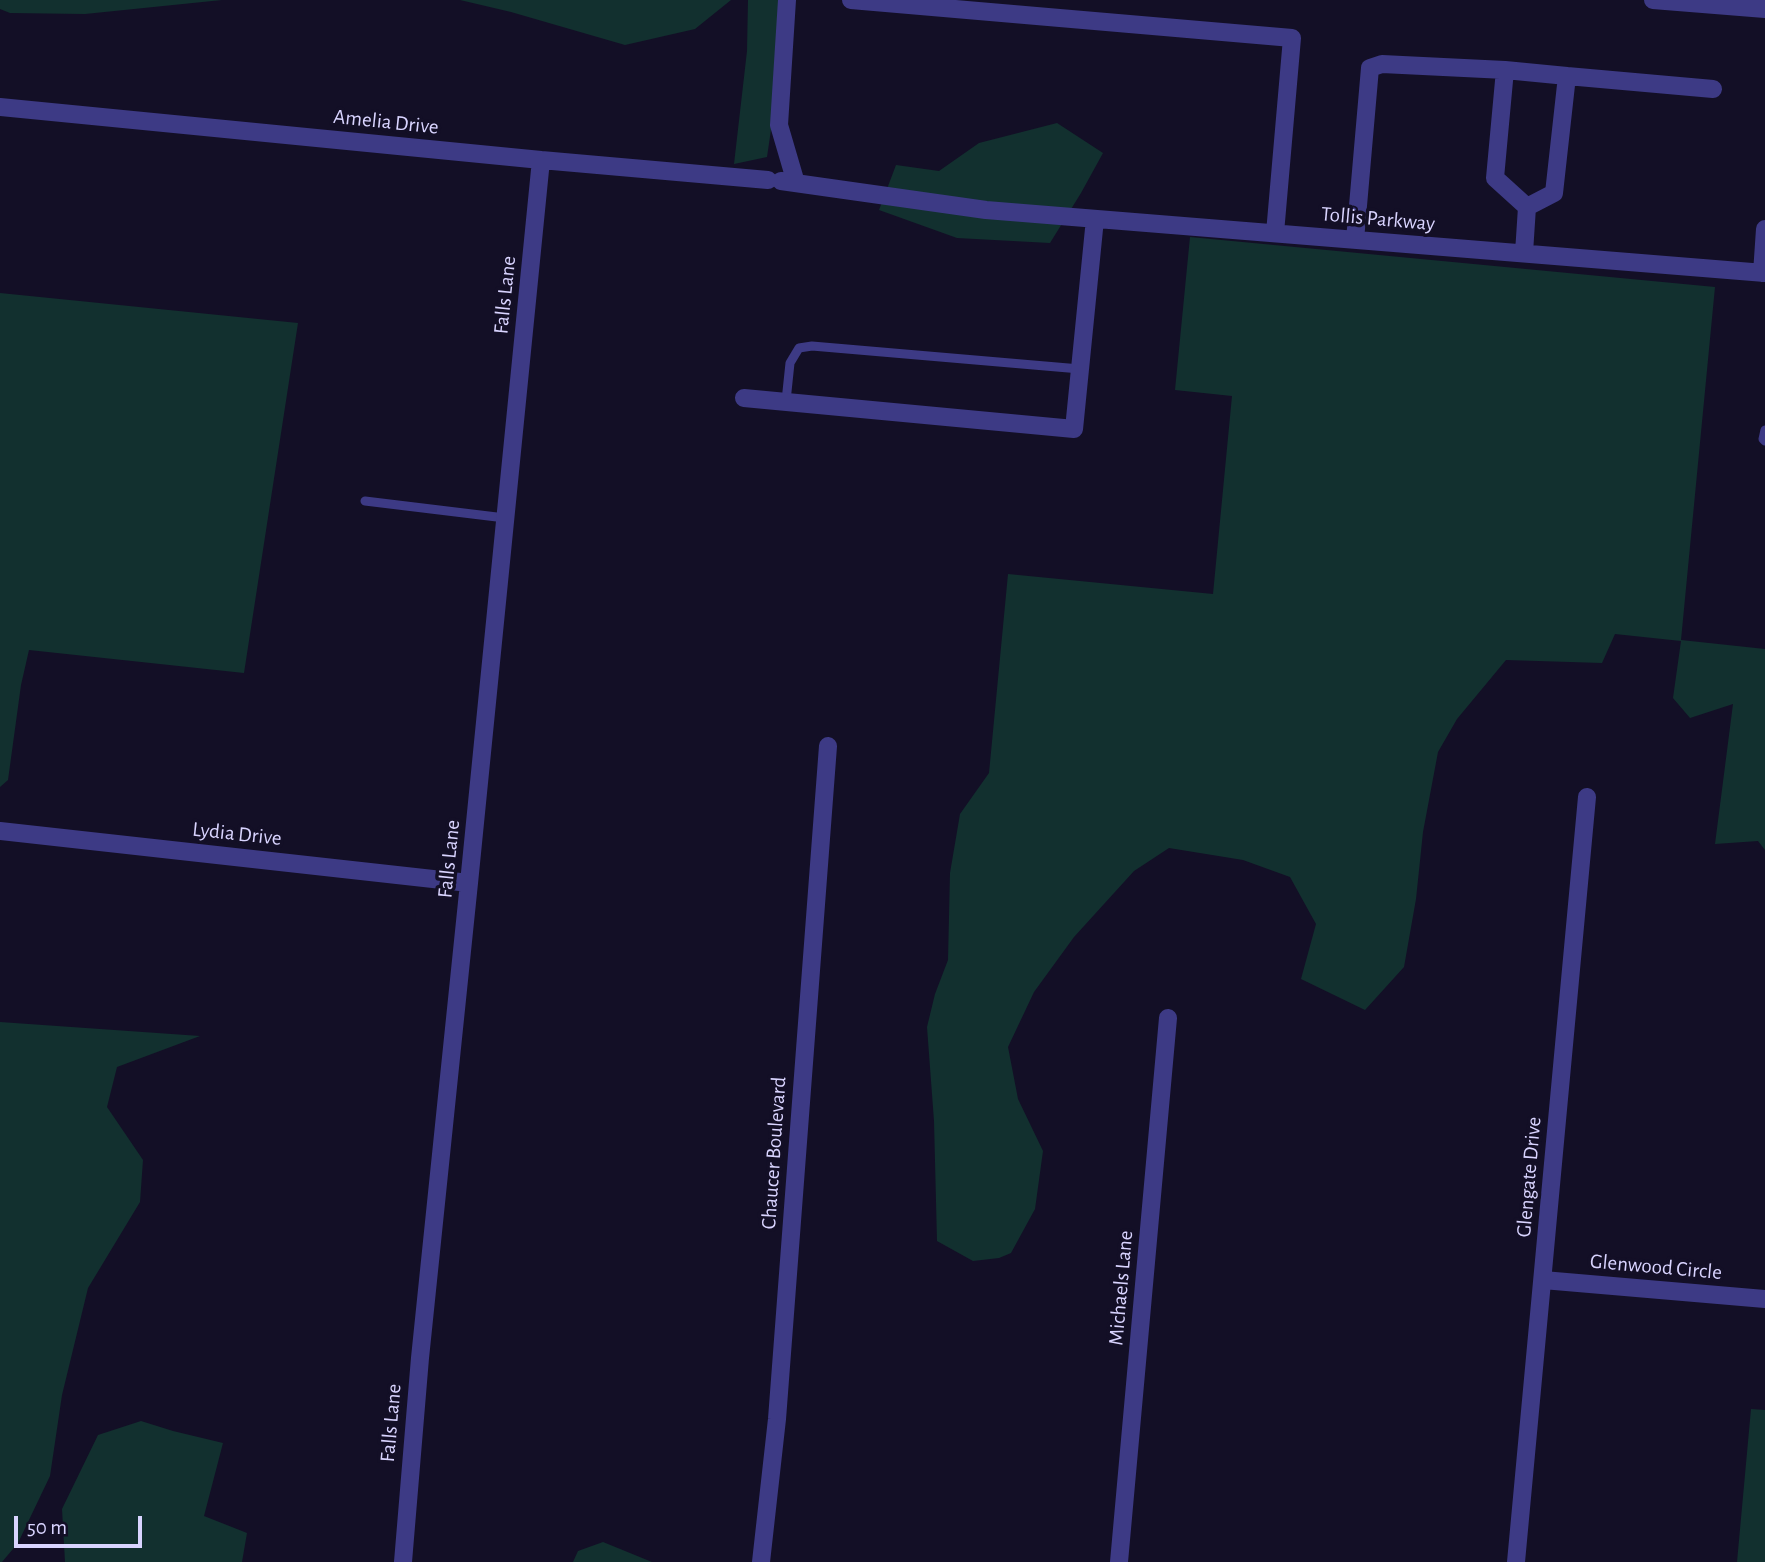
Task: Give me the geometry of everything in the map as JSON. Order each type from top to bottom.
[{"type":"street","points":[[782,181],[779,125],[787,0]]},
{"type":"street","points":[[851,0],[1292,38],[1275,233]]},
{"type":"street","points":[[1653,0],[1722,3],[1765,9]]},
{"type":"street","points":[[1355,240],[1370,68],[1382,64],[1505,70],[1713,89]]},
{"type":"street","points":[[1505,70],[1495,178],[1527,207]]},
{"type":"street","points":[[1527,207],[1555,192],[1567,76]]},
{"type":"street","name":"Amelia Drive","points":[[0,107],[782,181],[986,210]]},
{"type":"street","name":"Falls Lane","points":[[403,1562],[420,1357],[541,160]]},
{"type":"street","points":[[1524,253],[1527,207]]},
{"type":"street","name":"Tollis Parkway","points":[[986,210],[1764,273]]},
{"type":"street","points":[[744,398],[1074,429],[1095,219]]},
{"type":"street","points":[[1764,273],[1765,229]]},
{"type":"street","name":"Chaucer Boulevard","points":[[761,1562],[777,1419],[828,746]]},
{"type":"street","name":"Glengate Drive","points":[[1516,1562],[1587,797]]},
{"type":"street","name":"Lydia Drive","points":[[0,831],[469,883]]},
{"type":"street","name":"Michaels Lane","points":[[1119,1562],[1168,1018]]},
{"type":"street","name":"Glenwood Circle","points":[[1543,1280],[1765,1299]]},
{"type":"lane","points":[[786,401],[790,363],[799,348],[812,345],[1080,369]]},
{"type":"lane","points":[[1765,430],[1765,441]]},
{"type":"lane","points":[[365,501],[505,518]]},
{"type":"green space","points":[[0,0],[222,0],[85,14],[10,13],[0,9]]},
{"type":"green space","points":[[460,0],[731,0],[695,29],[625,45]]},
{"type":"green space","points":[[748,0],[790,0],[767,157],[734,164],[747,51]]},
{"type":"green space","points":[[1057,123],[1103,153],[1050,243],[957,238],[879,210],[896,165],[939,171],[979,143]]},
{"type":"green space","points":[[1190,237],[1715,287],[1681,640],[1765,649],[1765,850],[1758,841],[1715,844],[1733,704],[1690,718],[1673,698],[1681,641],[1615,634],[1602,663],[1506,660],[1457,719],[1438,752],[1423,832],[1416,899],[1404,967],[1365,1010],[1301,979],[1316,924],[1290,877],[1243,860],[1169,848],[1134,871],[1074,937],[1034,992],[1008,1047],[1018,1099],[1043,1151],[1035,1209],[1011,1253],[999,1258],[973,1261],[937,1241],[934,1121],[927,1027],[935,994],[948,960],[950,873],[960,814],[989,773],[1008,574],[1213,594],[1232,396],[1175,390]]},
{"type":"green space","points":[[0,293],[298,323],[244,673],[29,650],[21,685],[8,780],[0,787]]},
{"type":"green space","points":[[0,1022],[200,1036],[117,1067],[107,1107],[143,1160],[140,1202],[88,1288],[62,1395],[50,1476],[18,1543],[2,1562],[0,1562]]},
{"type":"green space","points":[[1751,1409],[1765,1410],[1765,1562],[1737,1562]]},
{"type":"green space","points":[[141,1421],[223,1443],[204,1516],[247,1533],[242,1562],[65,1562],[62,1509],[98,1435]]},
{"type":"green space","points":[[603,1542],[652,1562],[573,1562],[578,1551]]}]
